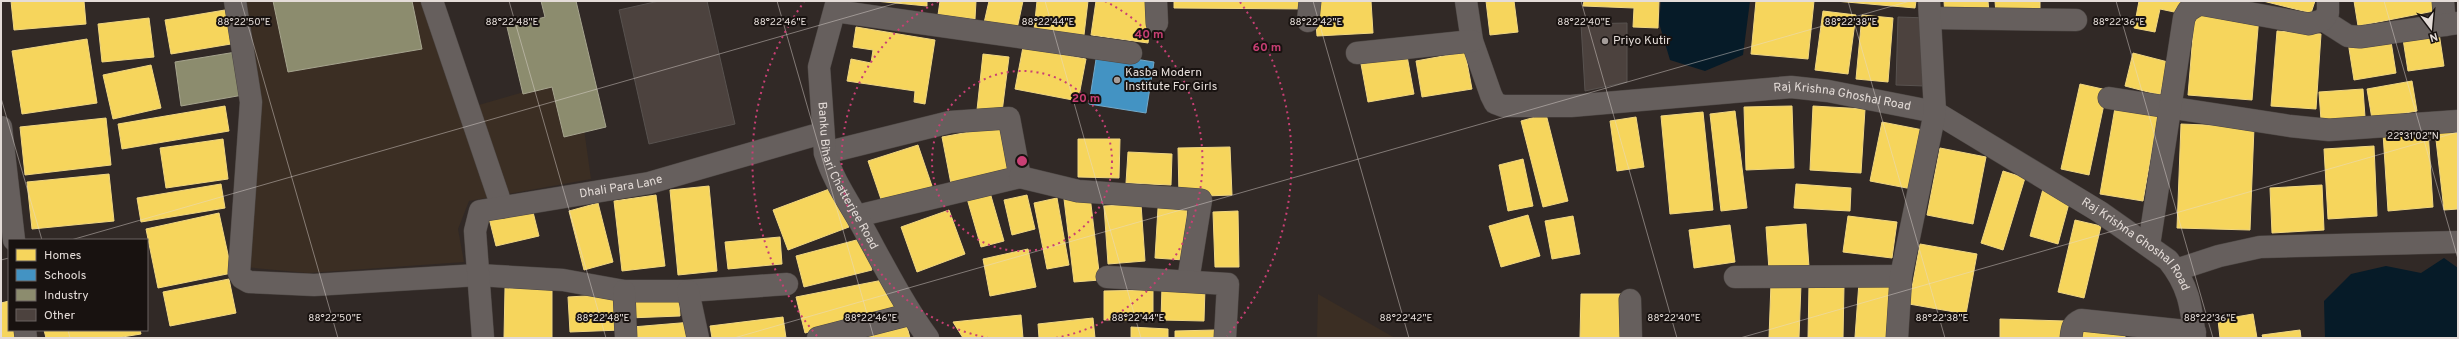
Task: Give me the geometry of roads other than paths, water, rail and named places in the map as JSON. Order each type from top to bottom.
[{"type":"street","points":[[235,1],[251,102],[239,273],[242,278],[249,282],[314,285],[478,275],[563,280],[624,291],[688,291],[787,284]]},
{"type":"street","points":[[432,1],[502,207]]},
{"type":"street","points":[[1156,1],[1157,23]]},
{"type":"street","name":"Raj Krishna Ghoshal Road","points":[[1466,1],[1472,41],[1491,95],[1495,103],[1503,106],[1571,106],[1791,87],[1828,91],[1935,112],[2149,244],[2176,270],[2189,295],[2195,335]]},
{"type":"street","points":[[2149,244],[2184,18],[2192,7],[2199,4],[2309,24],[2326,10],[2348,36],[2360,37],[2451,24],[2443,1]]},
{"type":"street","points":[[836,6],[1131,53]]},
{"type":"street","name":"Banku Bihari Chatterjee Road","points":[[836,6],[819,67],[823,143],[828,164],[911,314],[928,338]]},
{"type":"street","points":[[1897,338],[1901,276],[1935,112],[1931,10],[2076,20]]},
{"type":"street","points":[[1357,53],[1472,41]]},
{"type":"street","points":[[2109,98],[2290,126],[2329,130],[2458,121]]},
{"type":"street","name":"Dhali Para Lane","points":[[478,275],[475,230],[480,211],[650,183],[823,143],[950,122],[1009,118],[1020,177]]},
{"type":"street","points":[[1,127],[3,155],[14,239]]},
{"type":"street","points":[[857,216],[1020,177],[1078,191],[1201,200],[1188,281]]},
{"type":"street","points":[[2176,270],[2219,256],[2260,247],[2458,242]]},
{"type":"street","points":[[478,275],[483,338]]},
{"type":"street","points":[[1735,277],[1901,276]]},
{"type":"street","points":[[1107,278],[1228,284],[1225,338]]},
{"type":"street","points":[[624,291],[626,338]]},
{"type":"street","points":[[688,291],[698,338]]},
{"type":"street","points":[[1630,300],[1631,338]]},
{"type":"street","points":[[818,338],[911,314]]},
{"type":"street","points":[[2071,338],[2072,327],[2075,322],[2081,320],[2195,335]]},
{"type":"water","points":[[1661,1],[1750,1],[1743,55],[1705,71],[1670,60],[1659,23]]},
{"type":"water","points":[[2444,258],[2458,268],[2458,338],[2325,338],[2324,301],[2351,274],[2386,266],[2421,273]]},
{"type":"place","name":"Priyo Kutir","points":[[1605,41]]},
{"type":"place","name":"Kasba Modern Institute For Girls","points":[[1117,80]]}]
